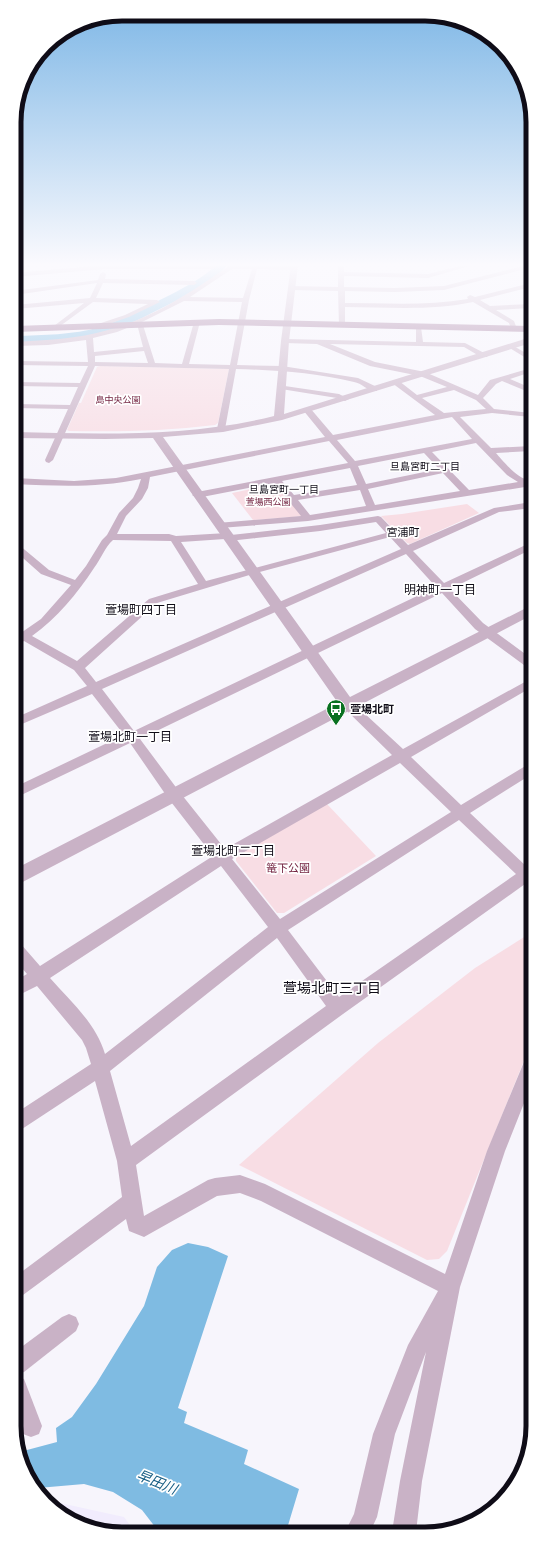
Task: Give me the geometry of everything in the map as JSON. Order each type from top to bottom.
[{"type":"street","points":[[21,344],[48,343],[86,337]]},
{"type":"street","points":[[49,460],[92,364],[88,337]]},
{"type":"street","points":[[140,337],[147,349],[152,366]]},
{"type":"street","points":[[184,366],[192,337]]},
{"type":"street","points":[[221,429],[239,337]]},
{"type":"street","points":[[279,418],[286,337]]},
{"type":"street","points":[[419,337],[420,344]]},
{"type":"street","points":[[285,341],[465,345],[484,355]]},
{"type":"street","points":[[21,435],[156,436],[221,429],[279,418],[307,410],[526,341]]},
{"type":"street","points":[[318,342],[422,374],[480,398],[492,411]]},
{"type":"street","points":[[374,358],[386,343]]},
{"type":"street","points":[[510,346],[526,356]]},
{"type":"street","points":[[90,354],[147,349]]},
{"type":"street","points":[[21,363],[282,368],[358,380],[374,390]]},
{"type":"street","points":[[480,398],[493,382],[526,372]]},
{"type":"street","points":[[503,380],[526,389]]},
{"type":"street","points":[[396,383],[442,416]]},
{"type":"street","points":[[21,384],[83,385]]},
{"type":"street","points":[[281,387],[339,396],[345,399]]},
{"type":"street","points":[[417,397],[454,388]]},
{"type":"street","points":[[21,406],[72,407]]},
{"type":"street","points":[[307,410],[353,464],[372,509]]},
{"type":"street","points":[[21,480],[84,484],[116,481],[442,416],[492,411],[526,414]]},
{"type":"street","points":[[454,415],[490,451],[510,474],[526,483]]},
{"type":"street","points":[[156,436],[347,704],[460,812],[526,870]]},
{"type":"street","points":[[197,495],[479,440]]},
{"type":"street","points":[[490,451],[526,448]]},
{"type":"street","points":[[426,450],[468,494]]},
{"type":"street","points":[[291,498],[363,487],[446,470]]},
{"type":"street","points":[[21,638],[45,621],[77,584],[110,536],[122,515],[140,493],[146,475]]},
{"type":"street","points":[[276,479],[308,518]]},
{"type":"street","points":[[225,533],[308,518],[526,486]]},
{"type":"street","points":[[21,720],[497,510],[507,507],[526,505]]},
{"type":"street","points":[[110,536],[175,538],[225,533],[304,530],[378,519],[487,632],[526,661]]},
{"type":"street","points":[[78,667],[153,601],[252,571],[392,534]]},
{"type":"street","points":[[175,538],[204,586]]},
{"type":"street","points":[[21,789],[526,548]]},
{"type":"street","points":[[21,553],[45,572],[77,584]]},
{"type":"street","points":[[21,875],[173,794],[526,611]]},
{"type":"street","points":[[21,640],[78,667],[132,737],[173,794],[278,928],[338,1008]]},
{"type":"street","points":[[21,987],[222,858],[526,685]]},
{"type":"street","points":[[21,1119],[100,1068],[278,928],[526,771]]},
{"type":"street","points":[[126,1161],[338,1008],[526,875]]},
{"type":"street","points":[[21,955],[88,1034],[94,1045],[126,1161],[136,1224],[144,1227],[215,1186],[240,1184],[265,1193],[450,1287]]},
{"type":"street","points":[[405,1527],[411,1481],[450,1287],[496,1151],[526,1078]]},
{"type":"street","points":[[21,1284],[132,1202]]},
{"type":"street","points":[[360,1527],[365,1517],[384,1434],[389,1420],[415,1352],[450,1287]]},
{"type":"street","points":[[21,1360],[69,1324]]},
{"type":"street","points":[[21,1400],[31,1426]]},
{"type":"shaded area","points":[[57,1502],[124,1517],[131,1527],[102,1525],[90,1522],[71,1513]]},
{"type":"green space","name":"島中央公園","points":[[97,367],[229,369],[218,423],[215,425],[160,430],[69,431],[67,430],[79,403],[81,403]]},
{"type":"green space","name":"萱場西公園","points":[[279,483],[305,516],[253,520],[232,493]]},
{"type":"green space","points":[[467,504],[479,513],[410,544],[407,543],[381,516],[402,514]]},
{"type":"green space","name":"篭下公園","points":[[327,804],[376,856],[284,913],[277,913],[236,861],[236,856]]},
{"type":"green space","points":[[526,936],[526,1056],[447,1251],[439,1259],[427,1260],[239,1165],[378,1043],[475,968]]},
{"type":"water","name":"早田川","points":[[188,1243],[208,1247],[228,1256],[178,1408],[187,1412],[184,1423],[248,1450],[244,1464],[299,1489],[288,1527],[155,1527],[142,1510],[113,1492],[84,1484],[43,1488],[31,1471],[24,1449],[27,1450],[57,1442],[56,1428],[72,1417],[96,1384],[144,1306],[157,1267],[172,1250]]},
{"type":"waterway","points":[[21,340],[58,337]]},
{"type":"place","name":"萱場北町","points":[[336,726]]},
{"type":"district","name":"旦島宮町二丁目","points":[[425,466]]},
{"type":"district","name":"旦島宮町一丁目","points":[[284,489]]},
{"type":"district","name":"宮浦町","points":[[403,532]]},
{"type":"district","name":"明神町一丁目","points":[[440,590]]},
{"type":"district","name":"萱場町四丁目","points":[[141,610]]},
{"type":"district","name":"萱場北町一丁目","points":[[130,737]]},
{"type":"district","name":"萱場北町二丁目","points":[[233,851]]},
{"type":"district","name":"萱場北町三丁目","points":[[332,988]]}]
